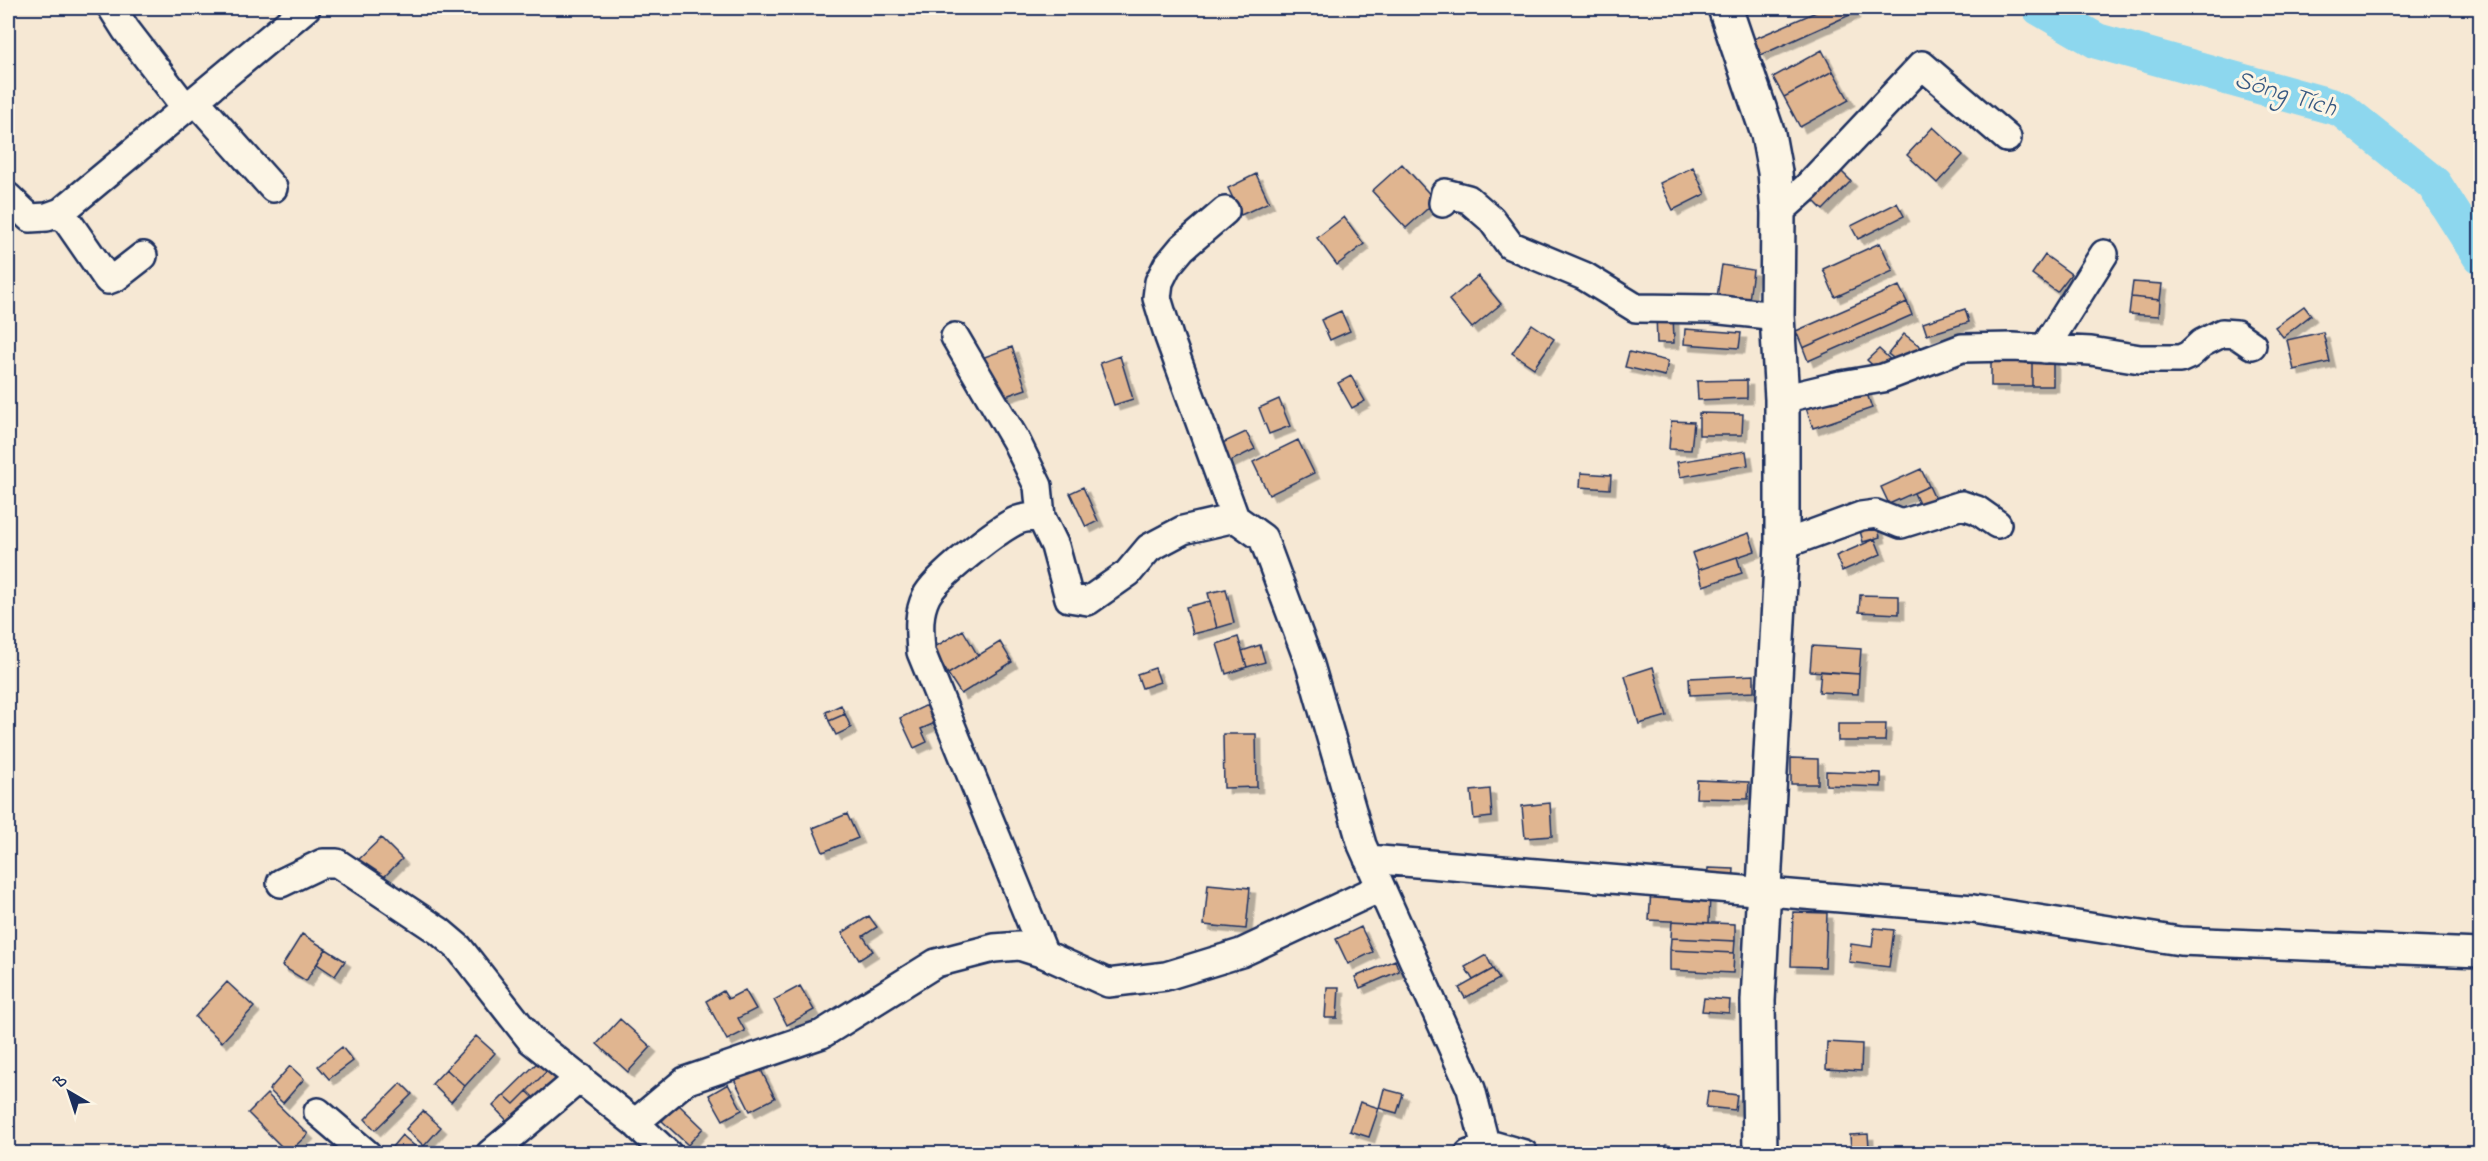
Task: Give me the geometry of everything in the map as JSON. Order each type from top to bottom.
[{"type":"main road","points":[[1725,8],[1768,134],[1779,213],[1777,316],[1782,399],[1782,545],[1758,1001],[1760,1154]]},
{"type":"street","points":[[112,8],[152,65],[273,188]]},
{"type":"street","points":[[8,197],[30,218],[47,217],[61,212],[305,8]]},
{"type":"street","points":[[1779,213],[1807,187],[1922,65],[2007,138]]},
{"type":"street","points":[[1443,203],[1446,193],[1468,200],[1491,219],[1510,245],[1584,276],[1636,308],[1711,309],[1777,316]]},
{"type":"street","points":[[1225,211],[1182,248],[1167,266],[1159,282],[1156,298],[1236,518],[1263,538],[1310,665],[1362,845],[1471,1089],[1477,1148],[1524,1154]]},
{"type":"street","points":[[61,212],[108,280],[116,277],[143,256]]},
{"type":"street","points":[[2044,349],[2104,254]]},
{"type":"street","points":[[1782,399],[1883,378],[1962,348],[2091,351],[2140,359],[2180,359],[2189,355],[2202,343],[2222,333],[2236,334],[2252,345]]},
{"type":"street","points":[[955,338],[1016,441],[1038,486],[1041,517],[1055,546],[1069,598],[1088,601],[1128,573],[1149,548],[1183,530],[1236,518]]},
{"type":"street","points":[[1782,545],[1861,516],[1876,514],[1901,524],[1962,505],[1977,510],[1997,524]]},
{"type":"street","points":[[1041,517],[1027,517],[1013,523],[945,574],[927,596],[919,618],[921,652],[1044,954]]},
{"type":"street","points":[[1368,860],[1973,909],[2180,941],[2481,953]]},
{"type":"street","points":[[281,883],[317,866],[331,861],[338,862],[439,931],[459,948],[531,1040],[635,1123],[668,1154]]},
{"type":"street","points":[[635,1123],[685,1081],[822,1034],[936,963],[994,948],[1019,946],[1044,954],[1108,983],[1166,976],[1241,953],[1380,888]]},
{"type":"street","points":[[490,1154],[580,1078]]},
{"type":"street","points":[[318,1112],[367,1154]]},
{"type":"building","points":[[1825,8],[1852,8],[1854,13],[1761,55],[1754,39]]},
{"type":"building","points":[[1822,50],[1833,71],[1784,97],[1773,77]]},
{"type":"building","points":[[1833,71],[1849,100],[1800,127],[1784,97]]},
{"type":"building","points":[[1933,127],[1963,155],[1937,183],[1907,155]]},
{"type":"building","points":[[1402,164],[1436,201],[1406,228],[1372,191]]},
{"type":"building","points":[[1693,167],[1705,194],[1673,210],[1660,183]]},
{"type":"building","points":[[1840,170],[1851,181],[1823,210],[1812,199]]},
{"type":"building","points":[[1256,174],[1269,202],[1241,215],[1228,188]]},
{"type":"building","points":[[1897,203],[1904,216],[1858,239],[1851,226]]},
{"type":"building","points":[[1344,217],[1364,244],[1337,265],[1317,238]]},
{"type":"building","points":[[1880,243],[1893,271],[1835,297],[1823,269]]},
{"type":"building","points":[[2045,255],[2071,274],[2057,292],[2032,274]]},
{"type":"building","points":[[1722,265],[1753,270],[1748,308],[1716,303]]},
{"type":"building","points":[[1478,276],[1501,304],[1472,328],[1449,300]]},
{"type":"building","points":[[2133,282],[2162,284],[2160,300],[2131,297]]},
{"type":"building","points":[[1899,286],[1907,302],[1803,348],[1796,331]]},
{"type":"building","points":[[2131,297],[2160,300],[2159,316],[2129,314]]},
{"type":"building","points":[[1907,302],[1912,315],[1808,361],[1803,348]]},
{"type":"building","points":[[2304,306],[2311,315],[2283,337],[2275,327]]},
{"type":"building","points":[[1965,309],[1969,322],[1927,335],[1923,323]]},
{"type":"building","points":[[1341,311],[1350,331],[1330,340],[1321,320]]},
{"type":"building","points":[[1673,312],[1674,343],[1657,343],[1656,313]]},
{"type":"building","points":[[1532,324],[1554,339],[1534,368],[1512,353]]},
{"type":"building","points":[[1685,329],[1741,333],[1739,348],[1684,344]]},
{"type":"building","points":[[2323,332],[2330,362],[2294,370],[2287,340]]},
{"type":"building","points":[[1904,334],[1921,347],[1905,367],[1888,354]]},
{"type":"building","points":[[1012,347],[1026,389],[994,400],[979,359]]},
{"type":"building","points":[[1879,349],[1893,362],[1882,374],[1867,360]]},
{"type":"building","points":[[1629,352],[1668,361],[1665,376],[1625,367]]},
{"type":"building","points":[[1120,356],[1133,399],[1114,405],[1100,363]]},
{"type":"building","points":[[1991,359],[2032,359],[2032,386],[1991,386]]},
{"type":"building","points":[[2032,359],[2053,359],[2053,386],[2032,386]]},
{"type":"building","points":[[1351,376],[1365,401],[1352,408],[1338,383]]},
{"type":"building","points":[[1747,380],[1747,398],[1698,400],[1697,381]]},
{"type":"building","points":[[1865,388],[1872,408],[1813,428],[1806,408]]},
{"type":"building","points":[[1279,399],[1290,426],[1269,434],[1259,408]]},
{"type":"building","points":[[1699,413],[1743,414],[1742,435],[1699,435]]},
{"type":"building","points":[[1671,421],[1694,422],[1691,450],[1669,449]]},
{"type":"building","points":[[1246,432],[1255,449],[1225,464],[1216,446]]},
{"type":"building","points":[[1298,440],[1314,473],[1269,495],[1253,462]]},
{"type":"building","points":[[1746,451],[1748,465],[1680,477],[1677,462]]},
{"type":"building","points":[[1921,469],[1929,486],[1889,504],[1881,487]]},
{"type":"building","points":[[1581,473],[1611,475],[1610,489],[1580,487]]},
{"type":"building","points":[[1929,486],[1935,499],[1920,506],[1914,493]]},
{"type":"building","points":[[1083,487],[1098,521],[1086,527],[1070,493]]},
{"type":"building","points":[[1877,522],[1880,537],[1863,542],[1859,527]]},
{"type":"building","points":[[1749,533],[1755,551],[1698,570],[1692,553]]},
{"type":"building","points":[[1875,539],[1881,554],[1842,571],[1836,556]]},
{"type":"building","points":[[1737,557],[1742,573],[1703,586],[1698,570]]},
{"type":"building","points":[[1226,589],[1234,623],[1217,628],[1208,593]]},
{"type":"building","points":[[1860,595],[1899,596],[1899,614],[1859,612]]},
{"type":"building","points":[[1210,601],[1217,628],[1193,634],[1186,607]]},
{"type":"building","points":[[963,630],[978,656],[948,674],[933,648]]},
{"type":"building","points":[[1238,637],[1247,667],[1226,674],[1217,644]]},
{"type":"building","points":[[1000,642],[1012,662],[961,694],[948,674]]},
{"type":"building","points":[[1260,645],[1265,662],[1247,667],[1242,651]]},
{"type":"building","points":[[1812,646],[1861,649],[1859,674],[1810,671]]},
{"type":"building","points":[[1653,667],[1667,716],[1639,724],[1625,676]]},
{"type":"building","points":[[1155,668],[1160,682],[1142,688],[1137,674]]},
{"type":"building","points":[[1821,671],[1859,674],[1858,694],[1819,692]]},
{"type":"building","points":[[1754,675],[1754,692],[1690,695],[1689,678]]},
{"type":"building","points":[[841,705],[845,714],[829,721],[826,712]]},
{"type":"building","points":[[927,705],[935,723],[921,729],[927,742],[914,748],[900,718]]},
{"type":"building","points":[[845,714],[851,728],[836,735],[829,721]]},
{"type":"building","points":[[1838,724],[1886,724],[1885,741],[1838,741]]},
{"type":"building","points":[[1223,734],[1256,734],[1257,787],[1224,788]]},
{"type":"building","points":[[1791,758],[1818,759],[1818,784],[1791,784]]},
{"type":"building","points":[[1826,771],[1881,773],[1881,787],[1826,785]]},
{"type":"building","points":[[1697,780],[1749,782],[1748,799],[1696,798]]},
{"type":"building","points":[[1490,789],[1492,817],[1474,819],[1471,791]]},
{"type":"building","points":[[1550,803],[1552,836],[1525,838],[1522,806]]},
{"type":"building","points":[[847,814],[858,838],[823,852],[813,828]]},
{"type":"building","points":[[381,838],[402,859],[376,885],[355,863]]},
{"type":"building","points":[[1708,868],[1734,869],[1733,883],[1707,882]]},
{"type":"building","points":[[1208,884],[1250,888],[1246,929],[1204,925]]},
{"type":"building","points":[[1651,890],[1710,892],[1709,923],[1649,920]]},
{"type":"building","points":[[1793,912],[1827,913],[1825,967],[1791,966]]},
{"type":"building","points":[[869,916],[877,927],[863,936],[873,951],[859,960],[842,933]]},
{"type":"building","points":[[1672,921],[1735,924],[1735,941],[1671,938]]},
{"type":"building","points":[[1361,927],[1373,952],[1348,964],[1336,939]]},
{"type":"building","points":[[1874,928],[1894,930],[1889,967],[1849,962],[1851,944],[1872,947]]},
{"type":"building","points":[[302,934],[326,949],[306,981],[282,966]]},
{"type":"building","points":[[1671,938],[1735,941],[1734,953],[1670,950]]},
{"type":"building","points":[[326,949],[345,961],[335,976],[317,964]]},
{"type":"building","points":[[1670,950],[1734,953],[1733,973],[1670,970]]},
{"type":"building","points":[[1486,955],[1493,969],[1473,980],[1465,967]]},
{"type":"building","points":[[1395,960],[1399,971],[1360,988],[1355,977]]},
{"type":"building","points":[[1493,969],[1499,979],[1465,998],[1459,988]]},
{"type":"building","points":[[227,982],[254,1007],[222,1042],[195,1017]]},
{"type":"building","points":[[800,986],[814,1010],[787,1025],[774,1000]]},
{"type":"building","points":[[1327,987],[1339,987],[1337,1018],[1325,1018]]},
{"type":"building","points":[[745,990],[756,1009],[738,1018],[745,1031],[727,1040],[706,1001],[723,991],[728,999]]},
{"type":"building","points":[[1704,998],[1730,1000],[1729,1013],[1702,1011]]},
{"type":"building","points":[[620,1019],[651,1047],[628,1072],[597,1044]]},
{"type":"building","points":[[476,1036],[495,1053],[465,1086],[446,1069]]},
{"type":"building","points":[[1827,1042],[1862,1044],[1861,1071],[1826,1069]]},
{"type":"building","points":[[342,1047],[353,1061],[329,1079],[318,1066]]},
{"type":"building","points":[[542,1058],[563,1079],[514,1128],[493,1106]]},
{"type":"building","points":[[756,1060],[775,1098],[750,1111],[731,1073]]},
{"type":"building","points":[[290,1066],[304,1079],[283,1103],[269,1090]]},
{"type":"building","points":[[551,1067],[563,1079],[539,1103],[527,1091]]},
{"type":"building","points":[[446,1069],[465,1086],[451,1102],[432,1084]]},
{"type":"building","points":[[401,1083],[412,1094],[375,1130],[365,1119]]},
{"type":"building","points":[[728,1084],[742,1110],[723,1120],[709,1095]]},
{"type":"building","points":[[1384,1089],[1403,1094],[1397,1113],[1379,1108]]},
{"type":"building","points":[[527,1091],[539,1103],[514,1128],[493,1106],[504,1095],[514,1104]]},
{"type":"building","points":[[1708,1091],[1737,1095],[1735,1110],[1706,1107]]},
{"type":"building","points":[[267,1094],[308,1134],[288,1153],[248,1113]]},
{"type":"building","points":[[1360,1102],[1379,1108],[1369,1137],[1350,1131]]},
{"type":"building","points":[[678,1104],[703,1128],[688,1145],[662,1121]]},
{"type":"building","points":[[423,1111],[441,1127],[424,1146],[406,1129]]},
{"type":"building","points":[[1868,1134],[1869,1147],[1851,1148],[1850,1135]]},
{"type":"building","points":[[402,1135],[424,1154],[386,1154]]},
{"type":"building","points":[[1666,1145],[1684,1150],[1683,1154],[1664,1154]]},
{"type":"waterway","name":"Sông Tích","points":[[2040,8],[2097,41],[2341,109],[2434,184],[2480,256]]}]
